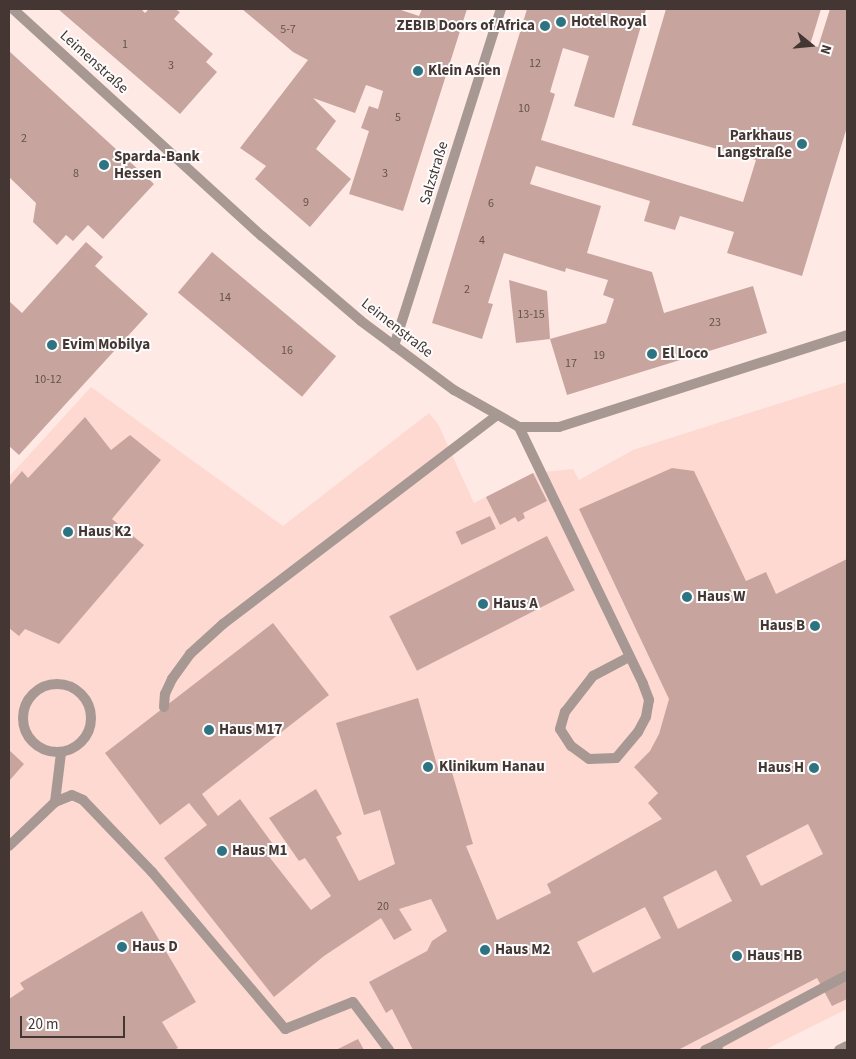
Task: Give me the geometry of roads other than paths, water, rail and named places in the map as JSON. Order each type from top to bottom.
[{"type":"street","name":"Leimenstraße","points":[[13,9],[262,236],[394,346],[454,390],[496,416],[519,427],[559,427],[847,336]]},
{"type":"street","name":"Salzstraße","points":[[394,346],[501,9]]},
{"type":"street","points":[[164,707],[165,694],[172,679],[190,654],[223,624],[496,416]]},
{"type":"street","points":[[519,427],[629,657],[649,700],[646,717],[629,746],[616,758],[589,759],[571,746],[560,729],[565,712],[593,676],[629,657]]},
{"type":"street","points":[[59,684],[79,692],[91,712],[88,734],[81,743],[61,752],[50,752],[31,740],[24,720],[30,698],[37,691],[59,684]]},
{"type":"street","points":[[55,802],[61,752]]},
{"type":"street","points":[[9,846],[55,802],[72,795],[83,800],[152,872],[285,1029],[353,1002],[390,1050]]},
{"type":"street","points":[[706,1050],[717,1048],[847,975]]},
{"type":"street","points":[[839,1050],[847,1046]]},
{"type":"place","name":"Hotel Royal","points":[[561,22]]},
{"type":"place","name":"ZEBIB Doors of Africa","points":[[545,26]]},
{"type":"place","name":"Klein Asien","points":[[418,71]]},
{"type":"place","name":"Parkhaus Langstraße","points":[[802,144]]},
{"type":"place","name":"Sparda-Bank Hessen","points":[[104,165]]},
{"type":"place","name":"Evim Mobilya","points":[[52,345]]},
{"type":"place","name":"El Loco","points":[[652,354]]},
{"type":"place","name":"Haus K2","points":[[68,532]]},
{"type":"place","name":"Haus W","points":[[687,597]]},
{"type":"place","name":"Haus A","points":[[483,604]]},
{"type":"place","name":"Haus B","points":[[815,626]]},
{"type":"place","name":"Haus M17","points":[[209,730]]},
{"type":"place","name":"Klinikum Hanau","points":[[428,767]]},
{"type":"place","name":"Haus H","points":[[814,768]]},
{"type":"place","name":"Haus M1","points":[[222,851]]},
{"type":"place","name":"Haus D","points":[[122,947]]},
{"type":"place","name":"Haus M2","points":[[485,950]]},
{"type":"place","name":"Haus HB","points":[[737,956]]}]
